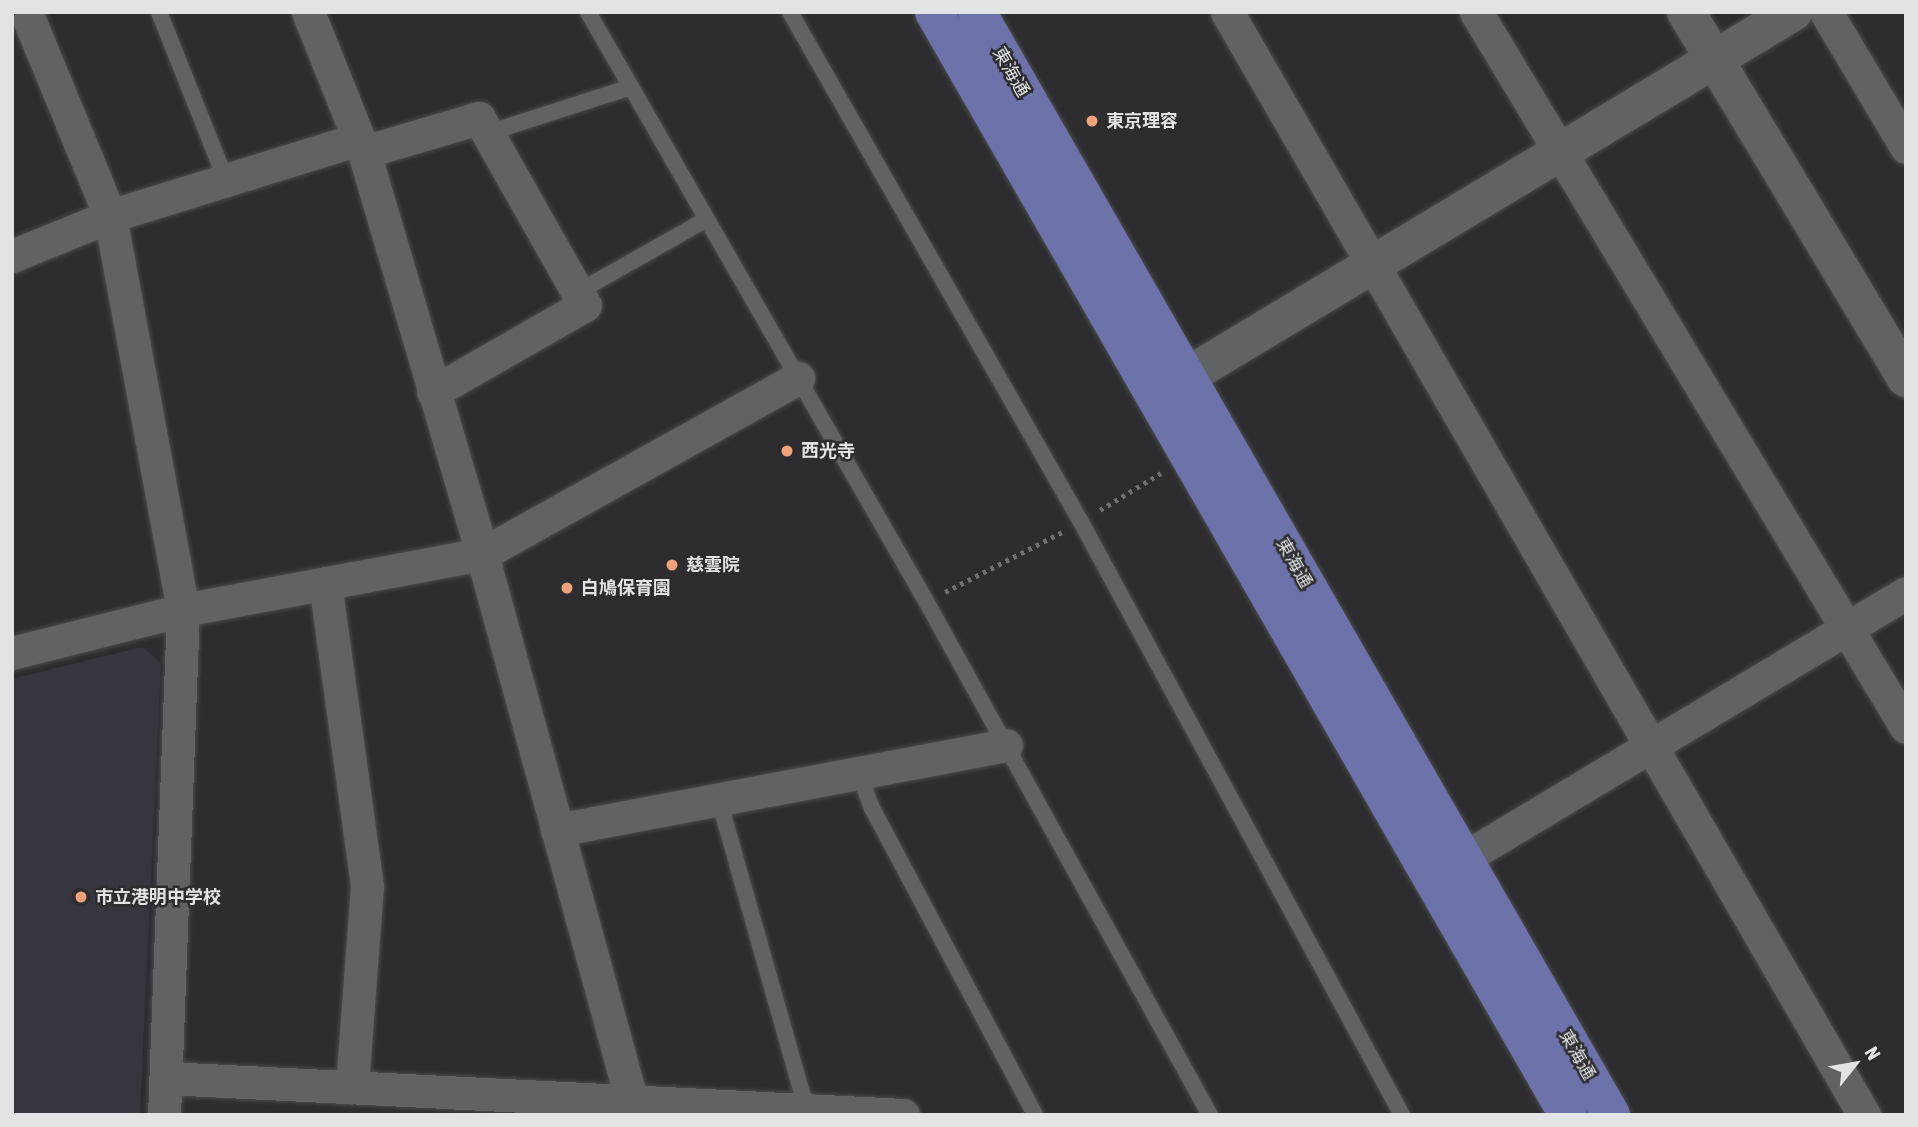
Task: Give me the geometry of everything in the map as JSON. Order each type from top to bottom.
[{"type":"main road","name":"東海通","points":[[934,12],[1568,1115]]},
{"type":"main road","name":"東海通","points":[[977,12],[1611,1115]]},
{"type":"street","points":[[26,12],[110,216],[183,610],[164,1115]]},
{"type":"street","points":[[308,12],[361,146],[482,554],[632,1109]]},
{"type":"street","points":[[1227,12],[1864,1115]]},
{"type":"street","points":[[1476,12],[1906,727]]},
{"type":"street","points":[[1686,12],[1906,378]]},
{"type":"street","points":[[1154,396],[1793,12]]},
{"type":"street","points":[[1826,12],[1906,147]]},
{"type":"street","points":[[12,256],[110,216],[226,180],[479,118],[585,305],[433,392]]},
{"type":"street","points":[[14,645],[482,554],[798,378]]},
{"type":"street","points":[[325,583],[368,886],[352,1087]]},
{"type":"street","points":[[1464,858],[1906,593]]},
{"type":"street","points":[[557,831],[1006,745]]},
{"type":"street","points":[[166,1078],[352,1087],[632,1109],[807,1110],[903,1115]]},
{"type":"lane","points":[[159,12],[226,180]]},
{"type":"lane","points":[[588,12],[1006,745],[1210,1115]]},
{"type":"lane","points":[[790,12],[1081,522],[1402,1115]]},
{"type":"lane","points":[[488,133],[631,87]]},
{"type":"lane","points":[[578,292],[706,219]]},
{"type":"lane","points":[[859,773],[872,808],[1035,1115]]},
{"type":"lane","points":[[719,800],[807,1110]]},
{"type":"shaded area","name":"市立港明中学校","points":[[142,647],[161,663],[140,1115],[12,1115],[12,679]]},
{"type":"place","name":"東京理容","points":[[1092,121]]},
{"type":"place","name":"西光寺","points":[[787,451]]},
{"type":"place","name":"慈雲院","points":[[672,565]]},
{"type":"place","name":"白鳩保育園","points":[[567,588]]},
{"type":"place","name":"市立港明中学校","points":[[81,897]]}]
